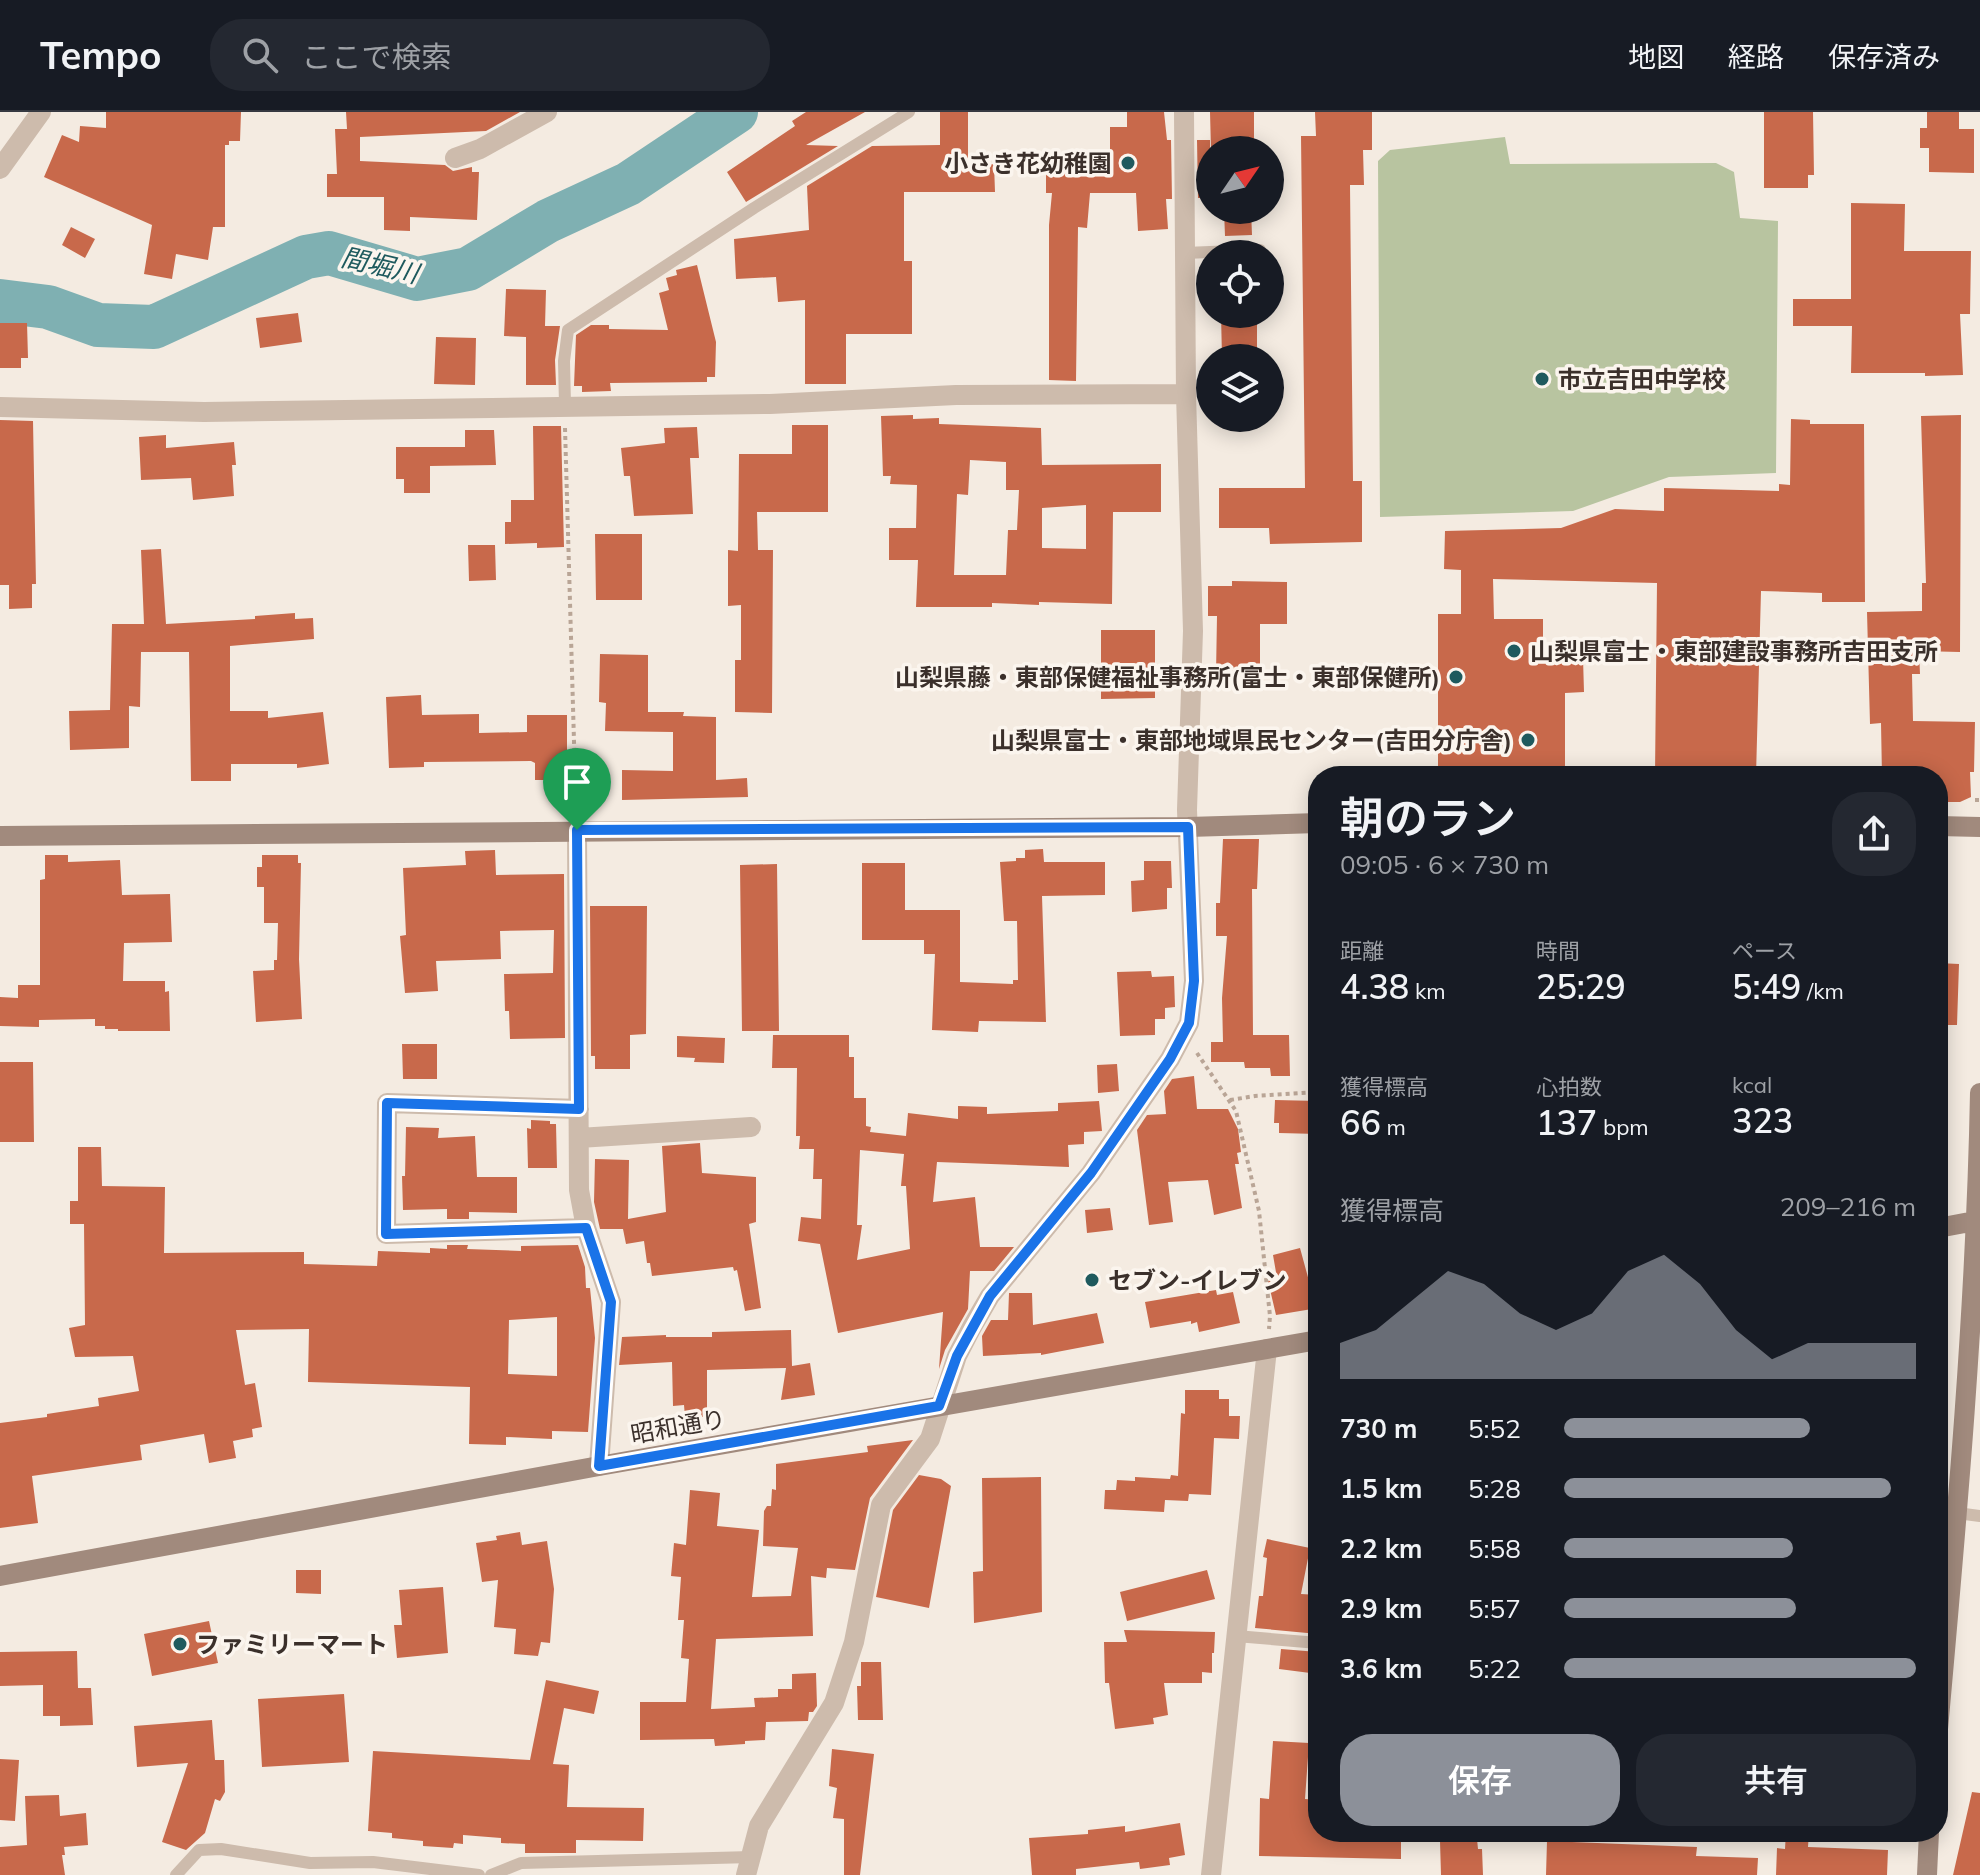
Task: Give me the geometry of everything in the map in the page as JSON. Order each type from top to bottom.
[{"type":"street","points":[[0,169],[41,112]]},
{"type":"street","points":[[455,158],[480,149],[547,112]]},
{"type":"street","points":[[749,1866],[759,1826],[834,1703],[854,1642],[881,1505],[930,1439],[957,1356],[990,1296],[1091,1173],[1170,1059],[1189,1023],[1194,981],[1188,827],[1193,631],[1186,394],[1184,112]]},
{"type":"street","points":[[0,407],[204,412],[770,404],[956,395],[1186,394]]},
{"type":"street","points":[[0,836],[1188,827],[1308,823]]},
{"type":"street","points":[[1948,826],[1980,827]]},
{"type":"street","points":[[577,830],[579,1190],[586,1228],[611,1302],[599,1466]]},
{"type":"street","points":[[1948,1615],[1979,1220],[1980,1093]]},
{"type":"street","points":[[579,1109],[387,1103],[386,1234],[586,1228]]},
{"type":"street","points":[[579,1138],[751,1127]]},
{"type":"street","points":[[1948,1226],[1979,1220]]},
{"type":"street","name":"昭和通り","points":[[0,1576],[599,1466],[1308,1342]]},
{"type":"street","points":[[1211,1875],[1267,1349]]},
{"type":"street","points":[[1927,1875],[1929,1842]]},
{"type":"lane","points":[[565,405],[564,361],[568,330],[754,208],[909,112]]},
{"type":"lane","points":[[1185,253],[1196,253]]},
{"type":"lane","points":[[1957,1513],[1980,1516]]},
{"type":"lane","points":[[1236,1636],[1308,1642]]},
{"type":"lane","points":[[176,1875],[199,1850],[221,1849],[310,1863],[373,1862],[479,1875]]},
{"type":"lane","points":[[491,1875],[521,1863],[749,1866]]},
{"type":"path","points":[[565,405],[577,830]]},
{"type":"path","points":[[1183,1035],[1236,1111],[1259,1211],[1270,1316],[1267,1349]]},
{"type":"path","points":[[1230,1100],[1308,1093]]},
{"type":"green space","points":[[1505,137],[1510,164],[1716,163],[1734,172],[1740,218],[1778,221],[1776,473],[1669,477],[1573,511],[1380,517],[1378,161],[1390,150]]},
{"type":"building","points":[[106,112],[241,112],[240,141],[229,141],[229,145],[225,145],[225,227],[213,227],[208,260],[176,254],[172,279],[144,274],[152,225],[44,177],[62,135],[79,142],[80,126],[106,128]]},
{"type":"building","points":[[346,112],[520,112],[486,131],[360,137],[360,161],[445,165],[453,171],[472,167],[472,172],[479,172],[477,220],[410,217],[410,231],[384,230],[384,197],[327,197],[327,174],[337,174],[335,129],[347,129]]},
{"type":"building","points":[[806,112],[865,112],[806,145],[838,146],[746,202],[727,172],[795,126],[792,121]]},
{"type":"building","points":[[940,112],[968,112],[968,164],[994,164],[995,192],[904,192],[904,261],[912,261],[912,334],[846,334],[846,384],[805,384],[805,300],[778,302],[776,277],[736,279],[734,239],[809,230],[807,186],[872,146],[940,145]]},
{"type":"building","points":[[1127,112],[1164,112],[1167,140],[1171,140],[1172,199],[1166,199],[1168,229],[1138,231],[1136,193],[1090,193],[1087,228],[1078,227],[1076,381],[1049,380],[1049,225],[1052,193],[1046,193],[1046,163],[1110,164],[1110,127],[1127,127]]},
{"type":"building","points":[[1210,112],[1254,112],[1254,136],[1211,136]]},
{"type":"building","points":[[1315,112],[1372,112],[1372,150],[1363,150],[1364,185],[1350,185],[1353,481],[1362,481],[1362,542],[1270,544],[1269,528],[1219,528],[1219,488],[1305,488],[1301,136],[1316,136]]},
{"type":"building","points":[[1764,112],[1813,112],[1814,175],[1808,175],[1808,188],[1764,188]]},
{"type":"building","points":[[1927,112],[1959,112],[1959,129],[1974,129],[1974,173],[1929,172],[1929,148],[1920,148],[1920,128],[1927,128]]},
{"type":"building","points":[[1851,203],[1905,204],[1904,251],[1971,251],[1970,314],[1960,314],[1963,375],[1851,373],[1852,326],[1793,326],[1793,299],[1851,299]]},
{"type":"building","points":[[1225,224],[1252,224],[1252,235],[1225,236]]},
{"type":"building","points":[[71,227],[95,239],[85,258],[62,245]]},
{"type":"building","points":[[697,265],[716,342],[715,377],[707,377],[707,382],[610,383],[611,391],[582,392],[582,386],[574,386],[576,335],[591,325],[609,325],[609,329],[668,330],[659,293],[669,290],[666,278],[677,275],[676,270]]},
{"type":"building","points":[[506,289],[546,290],[545,326],[560,326],[555,360],[556,385],[526,385],[526,337],[504,336]]},
{"type":"building","points":[[298,313],[302,342],[260,348],[256,318]]},
{"type":"building","points":[[0,323],[27,323],[28,358],[21,358],[21,368],[0,368]]},
{"type":"building","points":[[1221,328],[1257,328],[1257,344],[1222,344]]},
{"type":"building","points":[[436,337],[476,338],[475,385],[434,384]]},
{"type":"building","points":[[1961,415],[1960,652],[1919,651],[1920,674],[1912,674],[1913,721],[1975,722],[1971,797],[1960,802],[1948,802],[1948,766],[1882,766],[1881,723],[1870,724],[1867,612],[1922,611],[1922,583],[1926,583],[1921,416]]},
{"type":"building","points":[[881,416],[939,418],[939,424],[1041,428],[1042,465],[1161,464],[1161,512],[1113,512],[1112,604],[1039,602],[1039,605],[992,603],[992,607],[916,607],[918,560],[889,560],[889,528],[916,528],[917,485],[890,484],[891,476],[883,476]],"holes":[[[970,460],[1006,462],[1006,490],[1019,490],[1017,530],[1008,530],[1006,575],[954,575],[957,494],[968,495]],[[1086,505],[1086,549],[1042,548],[1042,508]]]},
{"type":"building","points":[[1791,419],[1810,420],[1810,424],[1864,424],[1865,602],[1822,602],[1822,593],[1761,591],[1756,766],[1655,766],[1657,583],[1493,579],[1494,619],[1543,619],[1543,659],[1583,658],[1584,692],[1565,693],[1565,766],[1438,766],[1438,614],[1461,614],[1461,570],[1444,569],[1445,531],[1561,528],[1615,509],[1664,511],[1664,488],[1779,491],[1779,484],[1790,485]]},
{"type":"building","points":[[0,420],[33,421],[36,584],[32,584],[32,608],[9,609],[9,585],[0,585]]},
{"type":"building","points":[[792,425],[828,425],[828,512],[757,512],[758,550],[773,550],[772,713],[735,712],[735,660],[741,660],[741,605],[728,606],[728,550],[738,551],[739,454],[792,454]]},
{"type":"building","points":[[533,426],[561,426],[564,547],[537,548],[537,543],[505,544],[505,522],[511,522],[511,500],[534,500]]},
{"type":"building","points":[[697,427],[699,458],[690,458],[693,514],[634,516],[630,476],[624,476],[621,448],[665,443],[664,428]]},
{"type":"building","points":[[465,430],[494,430],[496,465],[430,466],[430,493],[404,493],[404,479],[396,479],[396,447],[465,447]]},
{"type":"building","points":[[166,435],[166,448],[234,442],[234,496],[193,500],[191,478],[141,480],[139,437]]},
{"type":"building","points":[[595,534],[642,534],[642,600],[596,600]]},
{"type":"building","points":[[468,545],[495,545],[496,580],[469,581]]},
{"type":"building","points":[[161,549],[166,624],[255,619],[255,616],[295,613],[295,619],[313,618],[314,639],[230,646],[230,711],[268,711],[268,718],[323,712],[329,764],[297,768],[297,764],[231,764],[231,781],[191,781],[189,652],[141,652],[140,707],[129,706],[129,748],[70,750],[69,711],[110,710],[112,624],[144,624],[141,550]]},
{"type":"building","points":[[1232,581],[1287,582],[1287,624],[1260,624],[1260,674],[1216,674],[1217,616],[1208,616],[1208,586],[1232,586]]},
{"type":"building","points":[[1101,630],[1155,630],[1155,698],[1101,699]]},
{"type":"building","points":[[600,654],[648,655],[648,712],[684,712],[683,716],[716,717],[716,780],[747,778],[748,797],[622,800],[622,770],[673,771],[673,732],[605,731],[606,703],[599,702]]},
{"type":"building","points":[[421,695],[422,715],[479,714],[479,733],[527,732],[527,715],[567,715],[567,780],[535,780],[535,763],[531,761],[424,762],[424,767],[389,768],[386,697]]},
{"type":"building","points":[[1223,839],[1259,839],[1257,889],[1252,889],[1253,1035],[1289,1035],[1290,1076],[1271,1076],[1270,1068],[1245,1068],[1244,1062],[1211,1062],[1211,1042],[1223,1042],[1222,998],[1227,936],[1216,936],[1216,903],[1220,903]]},
{"type":"building","points":[[1043,849],[1044,862],[1105,862],[1105,895],[1042,896],[1046,1022],[979,1021],[978,1032],[932,1030],[935,954],[924,954],[924,940],[862,940],[862,863],[905,863],[905,910],[960,910],[960,982],[1013,984],[1013,980],[1018,980],[1017,921],[1004,921],[1000,862],[1025,858],[1025,850]]},
{"type":"building","points":[[495,850],[496,875],[564,874],[565,1038],[510,1039],[509,1011],[505,1011],[504,974],[553,973],[554,930],[500,931],[501,959],[436,961],[438,991],[405,993],[400,936],[406,935],[403,868],[466,865],[465,851]]},
{"type":"building","points":[[45,855],[68,855],[68,862],[120,860],[122,895],[170,894],[172,942],[124,943],[123,981],[165,981],[165,992],[169,991],[170,1031],[105,1029],[105,1026],[95,1026],[95,1019],[39,1020],[39,1027],[0,1026],[0,997],[18,998],[18,985],[40,985],[40,880],[45,879]]},
{"type":"building","points":[[262,855],[298,855],[298,863],[301,863],[299,959],[302,1019],[256,1022],[253,971],[274,970],[274,960],[277,960],[278,923],[264,923],[264,887],[257,887],[257,867],[262,867]]},
{"type":"building","points":[[1144,861],[1171,861],[1172,888],[1167,888],[1167,909],[1132,912],[1131,881],[1144,880]]},
{"type":"building","points":[[777,864],[779,1031],[742,1031],[740,865]]},
{"type":"building","points":[[590,906],[647,906],[646,1034],[630,1035],[630,1069],[595,1069],[595,1056],[591,1056]]},
{"type":"building","points":[[1948,963],[1959,964],[1957,1025],[1948,1025]]},
{"type":"building","points":[[1151,971],[1152,977],[1174,976],[1175,1007],[1165,1008],[1165,1019],[1155,1019],[1155,1035],[1120,1036],[1117,972]]},
{"type":"building","points":[[773,1035],[849,1035],[849,1057],[854,1057],[854,1098],[866,1098],[866,1126],[871,1127],[870,1132],[906,1136],[908,1113],[958,1119],[958,1106],[987,1107],[987,1114],[1058,1111],[1058,1103],[1099,1101],[1102,1131],[1084,1132],[1084,1144],[1068,1145],[1069,1167],[937,1162],[933,1202],[975,1197],[980,1247],[1014,1247],[994,1271],[970,1271],[968,1309],[945,1350],[939,1369],[943,1312],[838,1333],[820,1244],[798,1241],[801,1217],[821,1219],[822,1179],[813,1179],[814,1149],[799,1149],[800,1136],[796,1136],[797,1068],[772,1068]],"holes":[[[860,1150],[904,1154],[901,1186],[906,1186],[910,1249],[857,1260],[862,1225],[857,1225]]]},
{"type":"building","points":[[677,1036],[725,1038],[724,1063],[694,1062],[695,1058],[677,1057]]},
{"type":"building","points":[[402,1044],[437,1044],[437,1079],[403,1079]]},
{"type":"building","points":[[0,1062],[33,1062],[34,1142],[0,1142]]},
{"type":"building","points":[[1117,1064],[1119,1091],[1098,1093],[1097,1065]]},
{"type":"building","points":[[1194,1076],[1197,1109],[1228,1109],[1238,1129],[1241,1152],[1237,1153],[1239,1164],[1235,1164],[1242,1208],[1214,1215],[1208,1180],[1168,1182],[1173,1222],[1149,1225],[1137,1130],[1147,1115],[1166,1114],[1164,1091],[1172,1079]]},
{"type":"building","points":[[1275,1100],[1308,1101],[1308,1134],[1279,1133],[1279,1123],[1274,1123]]},
{"type":"building","points":[[531,1120],[556,1124],[557,1168],[528,1168],[527,1128],[531,1129]]},
{"type":"building","points":[[406,1127],[439,1128],[438,1138],[475,1136],[477,1177],[517,1177],[517,1213],[469,1212],[469,1219],[447,1219],[447,1209],[403,1210]]},
{"type":"building","points":[[700,1143],[702,1173],[756,1177],[756,1222],[749,1224],[761,1308],[745,1311],[737,1270],[734,1271],[733,1267],[652,1276],[644,1241],[626,1244],[623,1229],[600,1229],[594,1202],[595,1159],[629,1160],[628,1219],[666,1212],[662,1146]]},
{"type":"building","points":[[78,1147],[101,1147],[102,1186],[165,1187],[164,1253],[304,1252],[304,1264],[377,1266],[378,1251],[430,1253],[430,1248],[468,1245],[467,1249],[521,1251],[521,1246],[578,1245],[585,1267],[586,1288],[590,1288],[595,1338],[588,1432],[552,1431],[552,1439],[506,1437],[506,1445],[469,1444],[470,1387],[308,1382],[309,1329],[236,1330],[245,1385],[255,1383],[262,1427],[252,1429],[253,1437],[233,1441],[236,1458],[209,1463],[204,1434],[140,1445],[142,1460],[32,1476],[38,1523],[0,1528],[0,1423],[99,1406],[98,1398],[139,1391],[133,1356],[75,1357],[69,1328],[85,1325],[84,1224],[70,1224],[70,1201],[78,1201]],"holes":[[[557,1317],[557,1376],[508,1374],[509,1320]]]},
{"type":"building","points":[[1110,1208],[1113,1230],[1087,1233],[1085,1210]]},
{"type":"building","points":[[1300,1248],[1308,1277],[1308,1310],[1276,1315],[1268,1281],[1277,1278],[1273,1255]]},
{"type":"building","points":[[1216,1290],[1217,1295],[1233,1292],[1240,1323],[1199,1332],[1197,1322],[1191,1324],[1191,1321],[1150,1328],[1145,1302]]},
{"type":"building","points":[[1009,1293],[1032,1293],[1033,1325],[1097,1313],[1104,1343],[1041,1355],[983,1356],[982,1336],[991,1320],[1008,1320]]},
{"type":"building","points":[[791,1330],[792,1366],[810,1363],[815,1395],[781,1400],[786,1368],[707,1370],[707,1417],[685,1417],[684,1405],[673,1406],[672,1362],[619,1365],[622,1337],[712,1337],[712,1332]]},
{"type":"building","points":[[1185,1390],[1219,1390],[1219,1399],[1229,1399],[1229,1416],[1240,1416],[1239,1439],[1214,1438],[1211,1495],[1189,1494],[1188,1501],[1165,1500],[1164,1512],[1104,1509],[1105,1490],[1116,1490],[1117,1480],[1135,1481],[1135,1477],[1170,1479],[1171,1475],[1178,1476]]},
{"type":"building","points":[[913,1440],[870,1498],[855,1570],[827,1568],[826,1578],[811,1576],[813,1636],[716,1639],[711,1709],[755,1707],[754,1698],[778,1697],[778,1689],[792,1689],[792,1674],[816,1673],[817,1706],[809,1712],[808,1721],[766,1722],[765,1740],[745,1741],[745,1744],[715,1746],[714,1739],[640,1740],[640,1702],[686,1702],[689,1659],[681,1658],[684,1620],[678,1620],[681,1577],[671,1576],[674,1543],[686,1545],[690,1490],[720,1493],[717,1526],[759,1530],[752,1597],[791,1596],[798,1548],[763,1546],[764,1511],[771,1506],[772,1489],[776,1490],[776,1464],[868,1452],[867,1446]]},
{"type":"building","points":[[919,1475],[941,1479],[951,1486],[929,1608],[876,1597],[893,1510]]},
{"type":"building","points":[[1041,1477],[1042,1612],[974,1623],[973,1572],[983,1571],[982,1478]]},
{"type":"building","points":[[520,1532],[522,1545],[547,1541],[554,1589],[550,1643],[541,1642],[538,1656],[514,1654],[516,1629],[494,1627],[498,1580],[482,1582],[476,1543]]},
{"type":"building","points":[[1267,1539],[1308,1548],[1301,1594],[1308,1594],[1308,1633],[1255,1628],[1259,1596],[1263,1596],[1267,1558],[1263,1557]]},
{"type":"building","points":[[296,1570],[321,1570],[321,1594],[296,1593]]},
{"type":"building","points":[[1207,1570],[1215,1599],[1127,1621],[1120,1592]]},
{"type":"building","points":[[443,1587],[448,1653],[397,1658],[394,1625],[402,1625],[399,1590]]},
{"type":"building","points":[[209,1621],[218,1663],[152,1676],[144,1634]]},
{"type":"building","points":[[1124,1630],[1215,1632],[1214,1653],[1212,1673],[1202,1672],[1202,1683],[1164,1683],[1168,1715],[1153,1718],[1154,1724],[1115,1729],[1109,1683],[1105,1683],[1104,1642],[1127,1642]]},
{"type":"building","points":[[1281,1649],[1308,1651],[1308,1673],[1279,1669]]},
{"type":"building","points":[[77,1651],[78,1688],[91,1688],[93,1725],[60,1726],[60,1716],[43,1716],[43,1685],[0,1686],[0,1652]]},
{"type":"building","points":[[861,1662],[881,1662],[883,1720],[858,1720],[857,1686],[861,1686]]},
{"type":"building","points":[[546,1680],[599,1691],[594,1714],[564,1708],[553,1764],[569,1765],[567,1807],[644,1808],[643,1841],[576,1840],[576,1853],[525,1853],[525,1844],[501,1843],[501,1838],[463,1835],[463,1844],[454,1843],[453,1848],[423,1846],[423,1841],[392,1838],[392,1833],[368,1831],[373,1751],[530,1760]]},
{"type":"building","points":[[344,1694],[349,1762],[262,1767],[258,1699]]},
{"type":"building","points":[[212,1720],[215,1760],[224,1760],[225,1792],[220,1801],[215,1799],[205,1833],[186,1850],[162,1842],[188,1763],[137,1767],[134,1726]]},
{"type":"building","points":[[1273,1741],[1308,1743],[1305,1799],[1308,1799],[1308,1842],[1401,1842],[1401,1859],[1259,1856],[1260,1798],[1269,1799]]},
{"type":"building","points":[[832,1749],[874,1754],[860,1875],[844,1875],[844,1819],[833,1818],[837,1788],[829,1786]]},
{"type":"building","points":[[0,1759],[19,1760],[15,1821],[0,1820]]},
{"type":"building","points":[[1972,1792],[1980,1793],[1980,1875],[1953,1875]]},
{"type":"building","points":[[59,1795],[60,1816],[86,1813],[88,1845],[64,1847],[65,1875],[0,1875],[0,1847],[27,1845],[25,1796]]},
{"type":"building","points":[[1180,1823],[1185,1855],[1169,1858],[1170,1865],[1140,1869],[1139,1862],[1076,1869],[1076,1875],[1032,1875],[1029,1838],[1088,1834],[1088,1830],[1125,1826],[1125,1832]]},
{"type":"building","points":[[1440,1842],[1477,1842],[1478,1849],[1482,1849],[1483,1875],[1441,1875]]},
{"type":"building","points":[[1547,1842],[1697,1847],[1696,1856],[1758,1858],[1757,1875],[1546,1875]]},
{"type":"building","points":[[1785,1842],[1808,1842],[1808,1847],[1888,1850],[1887,1875],[1776,1875],[1777,1848],[1785,1849]]},
{"type":"waterway","name":"間堀川","points":[[0,301],[48,307],[98,325],[154,327],[306,257],[329,253],[417,279],[468,269],[548,221],[628,184],[736,112]]},
{"type":"place","name":"小さき花幼稚園","points":[[1128,163]]},
{"type":"place","name":"市立吉田中学校","points":[[1542,379]]},
{"type":"place","name":"山梨県富士・東部建設事務所吉田支所","points":[[1514,651]]},
{"type":"place","name":"山梨県藤・東部保健福祉事務所(富士・東部保健所)","points":[[1456,677]]},
{"type":"place","name":"山梨県富士・東部地域県民センター(吉田分庁舎)","points":[[1528,740]]},
{"type":"place","name":"セブン-イレブン","points":[[1092,1280]]},
{"type":"place","name":"ファミリーマート","points":[[180,1644]]},
{"type":"route","points":[[1188,827],[1194,981],[1189,1023],[1170,1059],[1091,1173],[990,1296],[957,1356],[939,1406],[599,1466],[611,1302],[586,1228],[386,1234],[387,1103],[579,1109],[577,830],[1188,827]]}]
